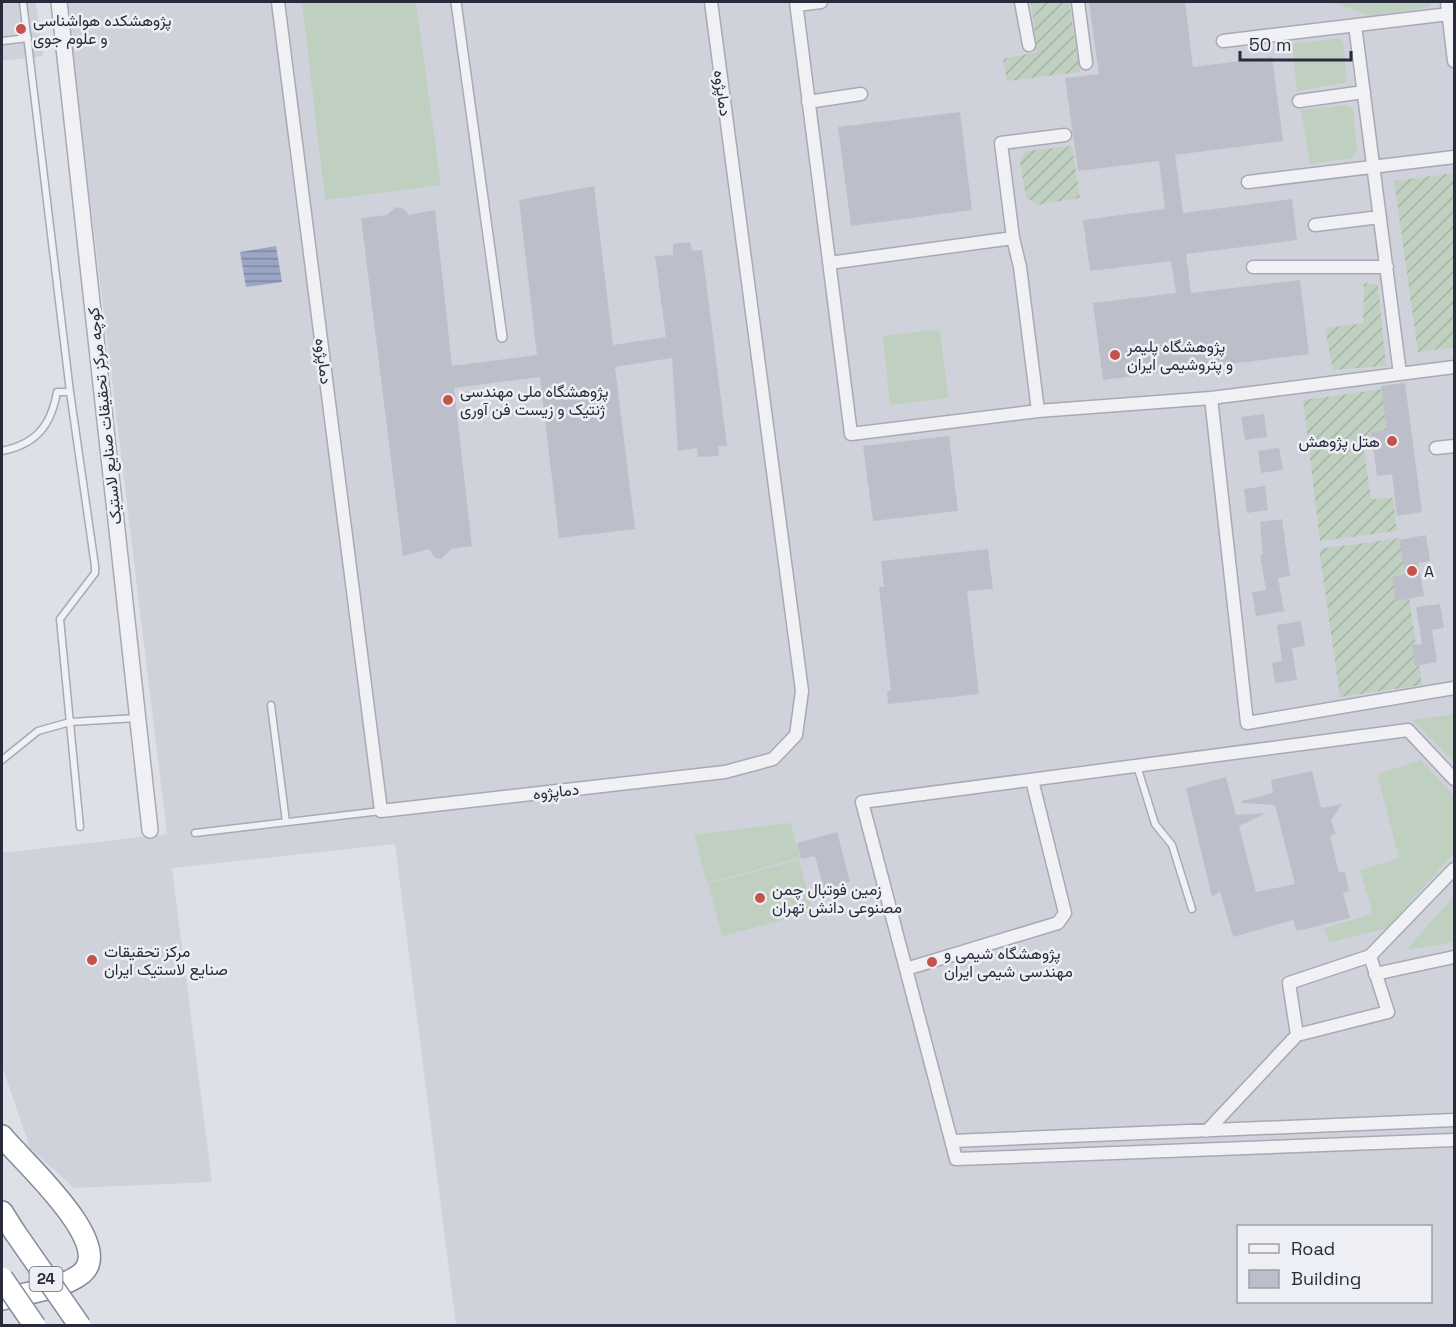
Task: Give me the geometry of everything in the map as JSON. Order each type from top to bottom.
[{"type":"highway","points":[[2,1136],[49,1186],[75,1220],[88,1244],[89,1263],[83,1273],[72,1281],[2,1299]]},
{"type":"highway","name":"24","points":[[2,1212],[80,1326]]},
{"type":"highway","name":"24","points":[[2,1278],[35,1326]]},
{"type":"street","name":"کوچه مرکز تحقیقات صنایع لاستیک","points":[[59,2],[150,830]]},
{"type":"street","name":"دماپژوه","points":[[278,2],[381,811],[726,772],[773,759],[796,735],[802,691],[711,2]]},
{"type":"street","points":[[456,2],[502,337]]},
{"type":"street","points":[[821,2],[797,3],[851,434],[1038,411],[1211,398],[1455,367]]},
{"type":"street","points":[[1021,2],[1029,45]]},
{"type":"street","points":[[1078,2],[1086,63]]},
{"type":"street","points":[[1223,40],[1355,25],[1448,8],[1455,61]]},
{"type":"street","points":[[1355,25],[1400,374]]},
{"type":"street","points":[[1299,101],[1364,92]]},
{"type":"street","points":[[808,102],[861,94]]},
{"type":"street","points":[[1038,411],[1020,267],[1000,143],[1065,135]]},
{"type":"street","points":[[1248,182],[1455,157]]},
{"type":"street","points":[[1315,225],[1380,217]]},
{"type":"street","points":[[829,263],[1014,238]]},
{"type":"street","points":[[1253,267],[1387,267]]},
{"type":"street","points":[[1211,398],[1247,723],[1455,688]]},
{"type":"street","points":[[1436,448],[1455,446]]},
{"type":"street","points":[[1455,779],[1408,730],[862,802],[956,1159],[1455,1140]]},
{"type":"street","points":[[906,969],[1058,923],[1065,913],[1032,780]]},
{"type":"street","points":[[1297,1035],[1289,982],[1370,956],[1453,873]]},
{"type":"street","points":[[1207,1131],[1297,1035],[1388,1012],[1370,956]]},
{"type":"street","points":[[1375,974],[1455,957]]},
{"type":"street","points":[[952,1141],[1455,1120]]},
{"type":"lane","points":[[23,2],[70,392],[95,573],[60,619],[80,827]]},
{"type":"lane","points":[[2,41],[27,38]]},
{"type":"lane","points":[[2,451],[15,448],[41,433],[54,412],[57,392],[70,392]]},
{"type":"lane","points":[[271,705],[286,822]]},
{"type":"lane","points":[[2,760],[38,731],[70,722],[138,718]]},
{"type":"lane","points":[[1137,766],[1155,824],[1172,845],[1192,909]]},
{"type":"lane","points":[[195,833],[381,811]]},
{"type":"shaded area","name":"پژوهشکده هواشناسی و علوم جوی","points":[[2,2],[36,2],[43,56],[2,61]]},
{"type":"shaded area","points":[[66,2],[1454,2],[1454,1325],[456,1325],[395,844],[172,868],[212,1182],[74,1188],[30,1148],[2,1066],[2,853],[167,834]]},
{"type":"green space","points":[[302,2],[416,2],[441,185],[325,200]]},
{"type":"green space","points":[[1031,2],[1069,2],[1080,72],[1007,81],[1003,59],[1037,52]]},
{"type":"green space","points":[[1331,2],[1431,2],[1431,7],[1370,16]]},
{"type":"green space","points":[[1340,38],[1343,43],[1347,82],[1297,91],[1292,44]]},
{"type":"green space","points":[[1346,105],[1353,109],[1357,150],[1352,158],[1310,164],[1301,110]]},
{"type":"green space","points":[[1072,146],[1080,198],[1036,205],[1026,197],[1020,162],[1025,151]]},
{"type":"green space","points":[[1454,173],[1454,347],[1418,352],[1394,181]]},
{"type":"green space","points":[[1364,283],[1378,285],[1386,366],[1333,370],[1325,328],[1363,323]]},
{"type":"green space","points":[[940,329],[948,398],[890,405],[883,336]]},
{"type":"green space","points":[[1384,389],[1391,432],[1362,437],[1371,499],[1393,498],[1397,531],[1320,541],[1303,400]]},
{"type":"green space","points":[[1400,538],[1422,685],[1340,697],[1319,549]]},
{"type":"green space","points":[[1454,714],[1454,762],[1412,720]]},
{"type":"green space","points":[[1421,760],[1454,796],[1454,853],[1387,928],[1329,943],[1324,928],[1373,914],[1360,870],[1399,858],[1377,774]]},
{"type":"green space","points":[[791,823],[800,858],[707,883],[694,835]]},
{"type":"green space","name":"زمین فوتبال چمن مصنوعی دانش تهران","points":[[799,860],[813,912],[722,936],[708,884]]},
{"type":"green space","points":[[1454,896],[1454,942],[1406,950]]},
{"type":"water","points":[[276,246],[282,282],[246,287],[240,252]]},
{"type":"building","points":[[1089,2],[1185,2],[1193,67],[1272,57],[1283,141],[1175,155],[1183,213],[1292,199],[1297,240],[1186,254],[1191,293],[1300,280],[1309,354],[1103,380],[1093,303],[1176,293],[1171,261],[1090,271],[1083,220],[1165,209],[1159,161],[1078,171],[1065,78],[1099,74]]},
{"type":"building","points":[[960,112],[972,210],[851,226],[838,127]]},
{"type":"building","points":[[594,186],[613,345],[666,337],[655,256],[673,255],[673,244],[690,242],[692,251],[702,250],[727,446],[718,446],[719,456],[698,457],[697,448],[678,451],[672,358],[615,367],[635,529],[559,538],[540,377],[454,388],[472,546],[451,549],[441,559],[435,558],[429,549],[403,556],[361,218],[387,215],[396,207],[404,209],[409,215],[435,210],[452,366],[537,355],[519,200]]},
{"type":"building","name":"هتل پژوهش","points":[[1405,383],[1422,512],[1397,516],[1392,474],[1377,476],[1371,432],[1387,430],[1381,386]]},
{"type":"building","points":[[1264,414],[1267,437],[1245,440],[1241,417]]},
{"type":"building","points":[[949,436],[958,511],[873,521],[863,446]]},
{"type":"building","points":[[1279,448],[1283,470],[1261,473],[1258,451]]},
{"type":"building","points":[[1265,486],[1268,510],[1247,513],[1244,489]]},
{"type":"building","points":[[1282,519],[1290,576],[1278,578],[1284,611],[1256,616],[1252,592],[1266,590],[1260,555],[1263,555],[1260,522]]},
{"type":"building","name":"A","points":[[1426,535],[1430,561],[1418,563],[1424,596],[1396,601],[1392,577],[1406,575],[1399,540]]},
{"type":"building","points":[[988,549],[993,589],[967,591],[979,694],[888,704],[887,691],[891,691],[879,587],[884,587],[881,561]]},
{"type":"building","points":[[1440,604],[1444,628],[1432,630],[1437,662],[1415,666],[1412,645],[1422,644],[1416,607]]},
{"type":"building","points":[[1301,621],[1305,646],[1292,648],[1297,680],[1275,683],[1272,663],[1282,661],[1277,625]]},
{"type":"building","points":[[1312,771],[1321,808],[1342,804],[1331,821],[1336,834],[1330,836],[1339,873],[1345,871],[1349,891],[1343,893],[1350,918],[1297,931],[1293,920],[1233,937],[1220,891],[1212,897],[1186,788],[1226,777],[1236,815],[1266,813],[1239,826],[1256,892],[1295,884],[1275,805],[1242,803],[1242,801],[1273,793],[1271,780]]},
{"type":"building","points":[[837,832],[850,882],[824,890],[815,856],[801,859],[797,843]]},
{"type":"place","name":"پژوهشکده هواشناسی و علوم جوی","points":[[21,29]]},
{"type":"place","name":"پژوهشگاه پلیمر و پتروشیمی ایران","points":[[1115,355]]},
{"type":"place","name":"پژوهشگاه ملی مهندسی ژنتیک و زیست فن آوری","points":[[448,400]]},
{"type":"place","name":"هتل پژوهش","points":[[1392,441]]},
{"type":"place","name":"A","points":[[1412,571]]},
{"type":"place","name":"زمین فوتبال چمن مصنوعی دانش تهران","points":[[760,898]]},
{"type":"place","name":"مرکز تحقیقات صنایع لاستیک ایران","points":[[92,960]]},
{"type":"place","name":"پژوهشگاه شیمی و مهندسی شیمی ایران","points":[[932,962]]}]
